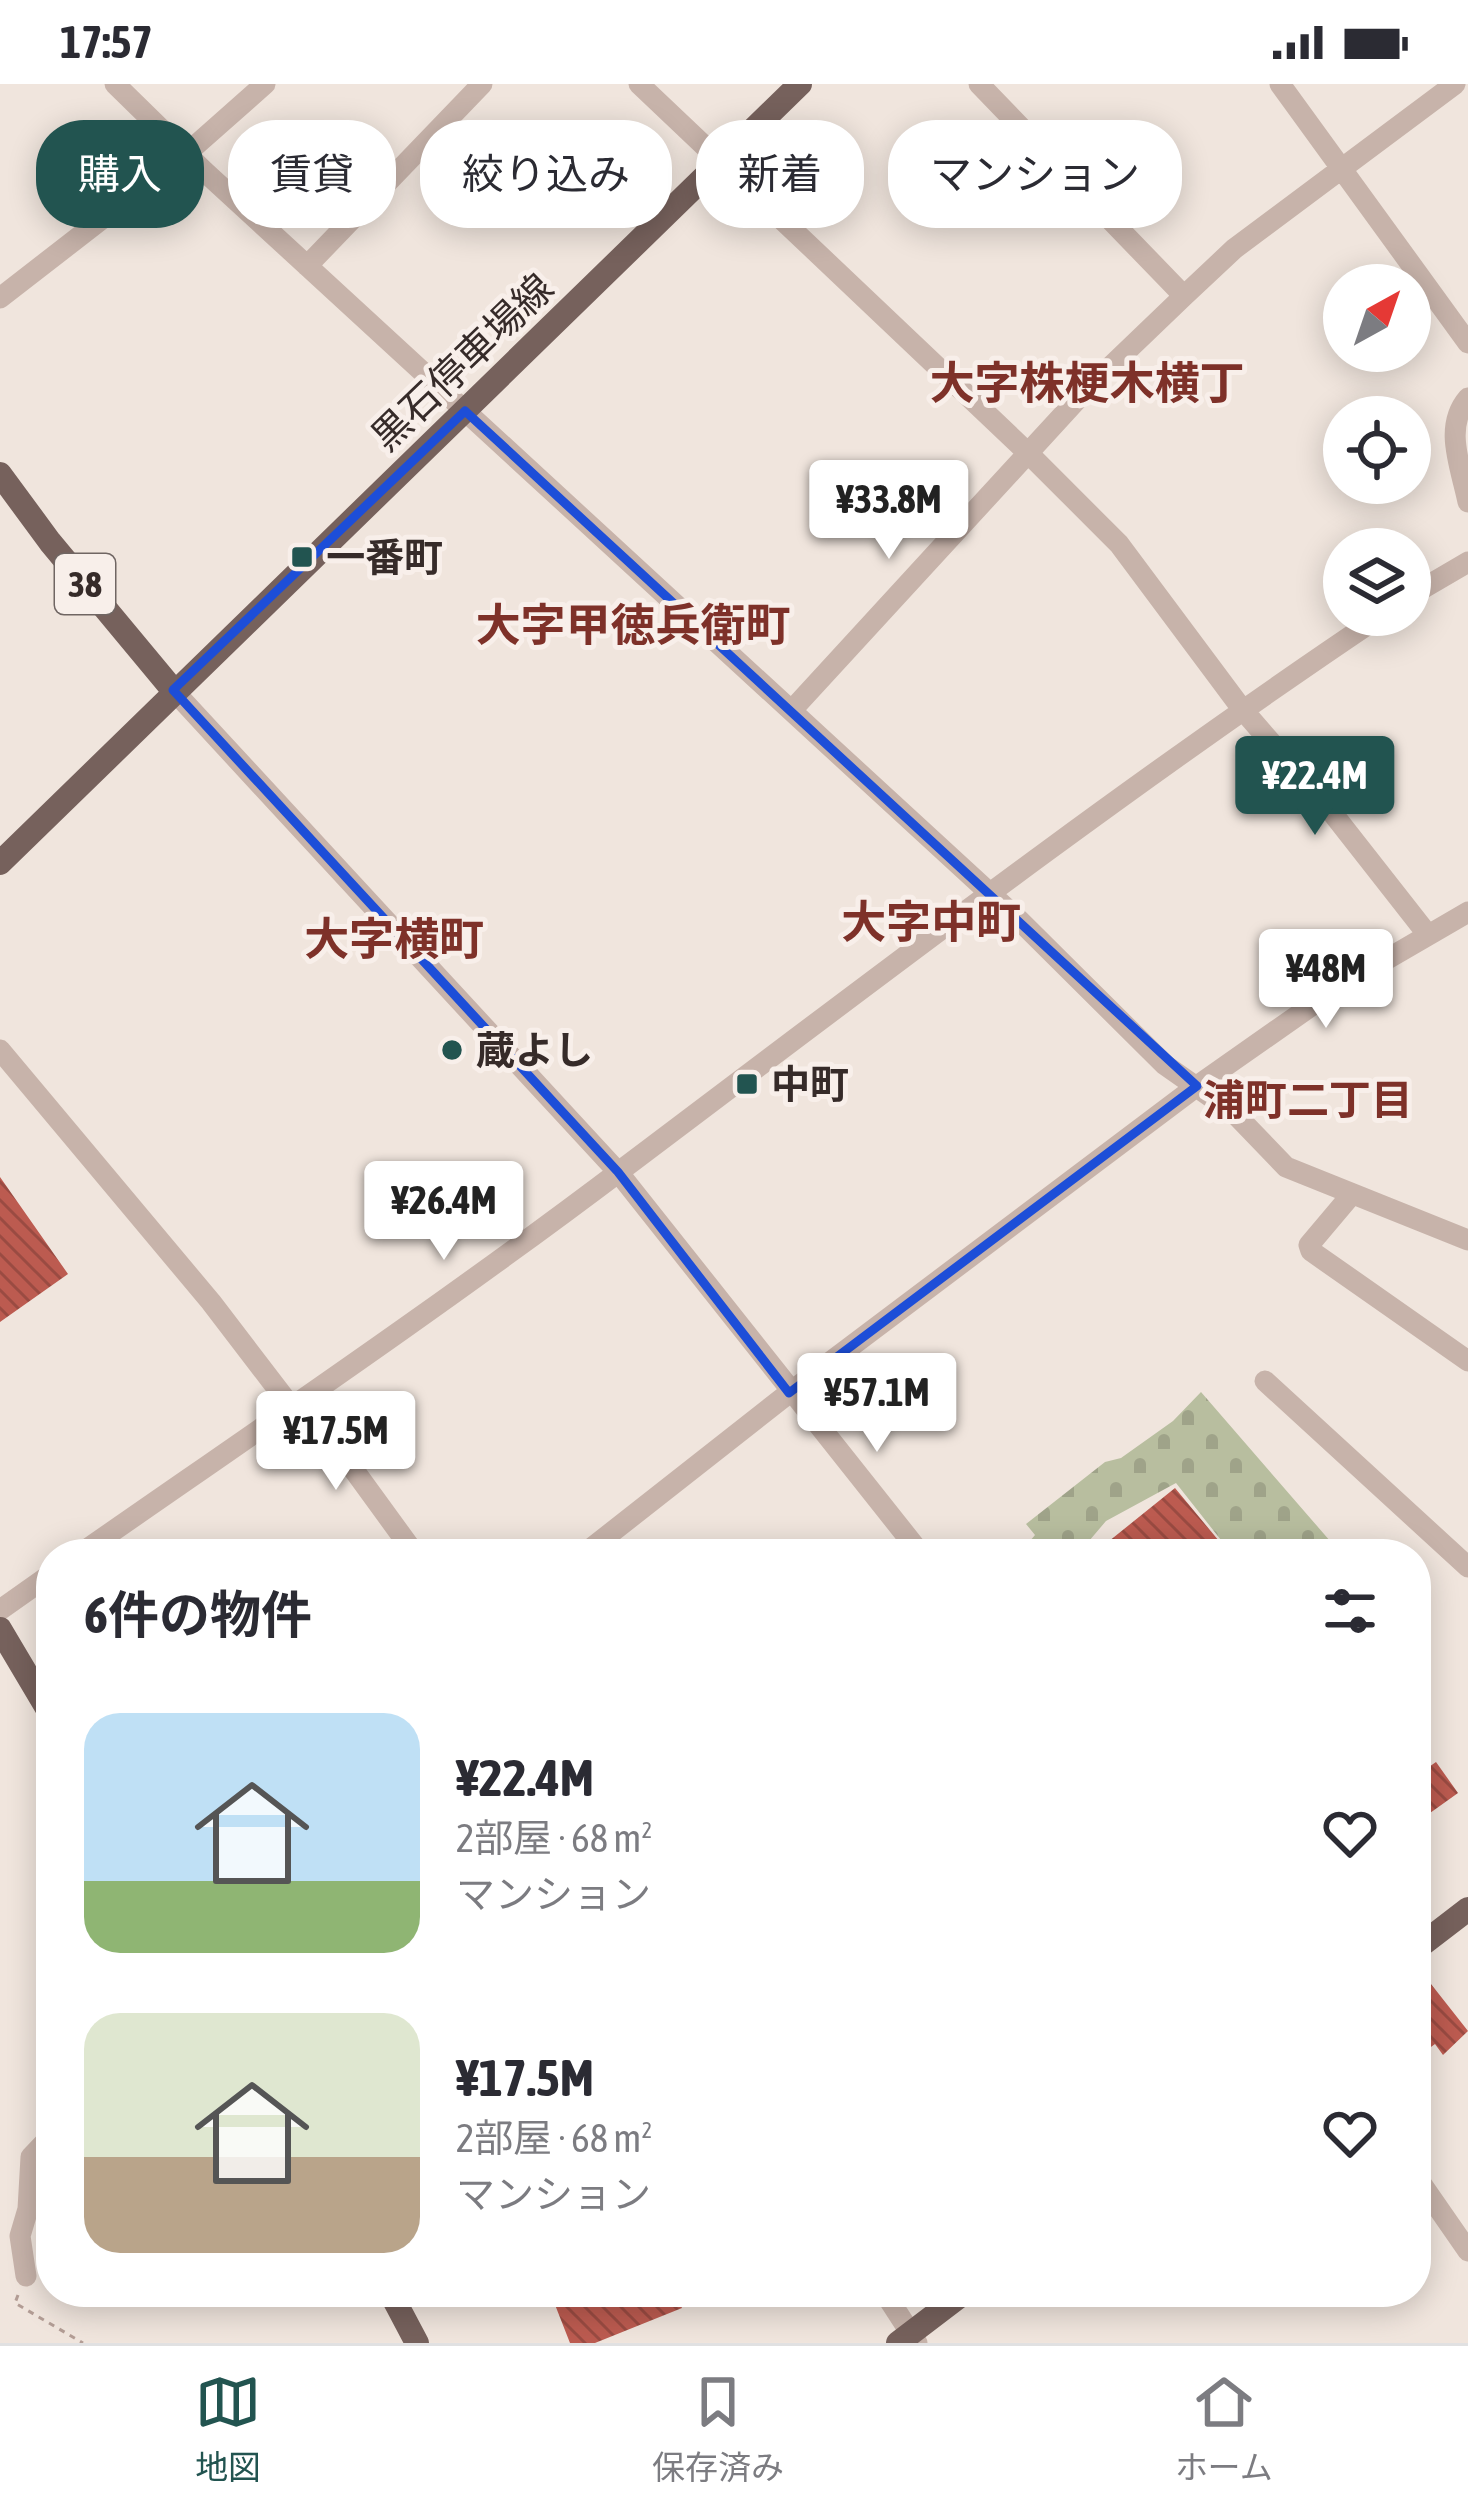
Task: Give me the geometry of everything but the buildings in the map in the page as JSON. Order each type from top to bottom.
[{"type":"main road","name":"黒石停車場線","points":[[762,120],[800,84]]},
{"type":"main road","name":"黒石停車場線","points":[[0,863],[696,183]]},
{"type":"main road","name":"38","points":[[0,474],[173,690]]},
{"type":"main road","points":[[0,1629],[36,1689]]},
{"type":"main road","points":[[1431,1941],[1464,1922]]},
{"type":"main road","points":[[398,2307],[417,2343]]},
{"type":"main road","points":[[908,2340],[947,2307]]},
{"type":"street","points":[[115,84],[153,120]]},
{"type":"street","points":[[204,138],[265,84]]},
{"type":"street","points":[[307,266],[482,84]]},
{"type":"street","points":[[639,84],[696,140]]},
{"type":"street","points":[[980,84],[1184,296]]},
{"type":"street","points":[[1280,84],[1468,343]]},
{"type":"street","points":[[793,710],[1085,391],[1234,248],[1454,84]]},
{"type":"street","points":[[204,169],[793,710],[1149,1050],[1235,1114],[1286,1167],[1468,1240]]},
{"type":"street","points":[[0,298],[90,228]]},
{"type":"street","points":[[789,228],[1119,544],[1242,709],[1330,810],[1428,935]]},
{"type":"street","points":[[1468,398],[1456,412],[1454,427],[1468,502]]},
{"type":"street","points":[[1431,584],[1468,562]]},
{"type":"street","points":[[102,1539],[618,1172],[1242,709],[1351,636]]},
{"type":"street","points":[[173,690],[618,1172],[908,1539]]},
{"type":"street","points":[[603,1539],[1197,1086],[1334,990],[1468,912]]},
{"type":"street","points":[[0,1050],[297,1404],[403,1539]]},
{"type":"street","points":[[1352,1194],[1309,1245],[1311,1251],[1468,1361]]},
{"type":"street","points":[[1265,1381],[1468,1567]]},
{"type":"street","points":[[0,1610],[36,1585]]},
{"type":"street","points":[[26,2276],[20,2236],[28,2209],[31,2157],[36,2152]]},
{"type":"street","points":[[1431,2198],[1468,2251]]},
{"type":"street","points":[[892,2307],[908,2340]]},
{"type":"path","points":[[26,2276],[15,2303],[83,2343]]},
{"type":"highlighted area","points":[[465,411],[1197,1086],[789,1393],[618,1172],[173,690]]},
{"type":"green space","points":[[1201,1392],[1328,1539],[1220,1539],[1176,1483],[1106,1521],[1091,1539],[1032,1539],[1035,1535],[1026,1524],[1105,1462],[1121,1458],[1173,1421]]},
{"type":"place","name":"一番町","points":[[302,557]]},
{"type":"place","name":"蔵よし","points":[[452,1050]]},
{"type":"place","name":"中町","points":[[747,1084]]},
{"type":"district","name":"大字株梗木横丁","points":[[1087,383]]},
{"type":"district","name":"大字甲徳兵衛町","points":[[633,625]]},
{"type":"district","name":"大字中町","points":[[931,922]]},
{"type":"district","name":"大字横町","points":[[394,939]]},
{"type":"district","name":"浦町二丁目","points":[[1308,1100]]}]
